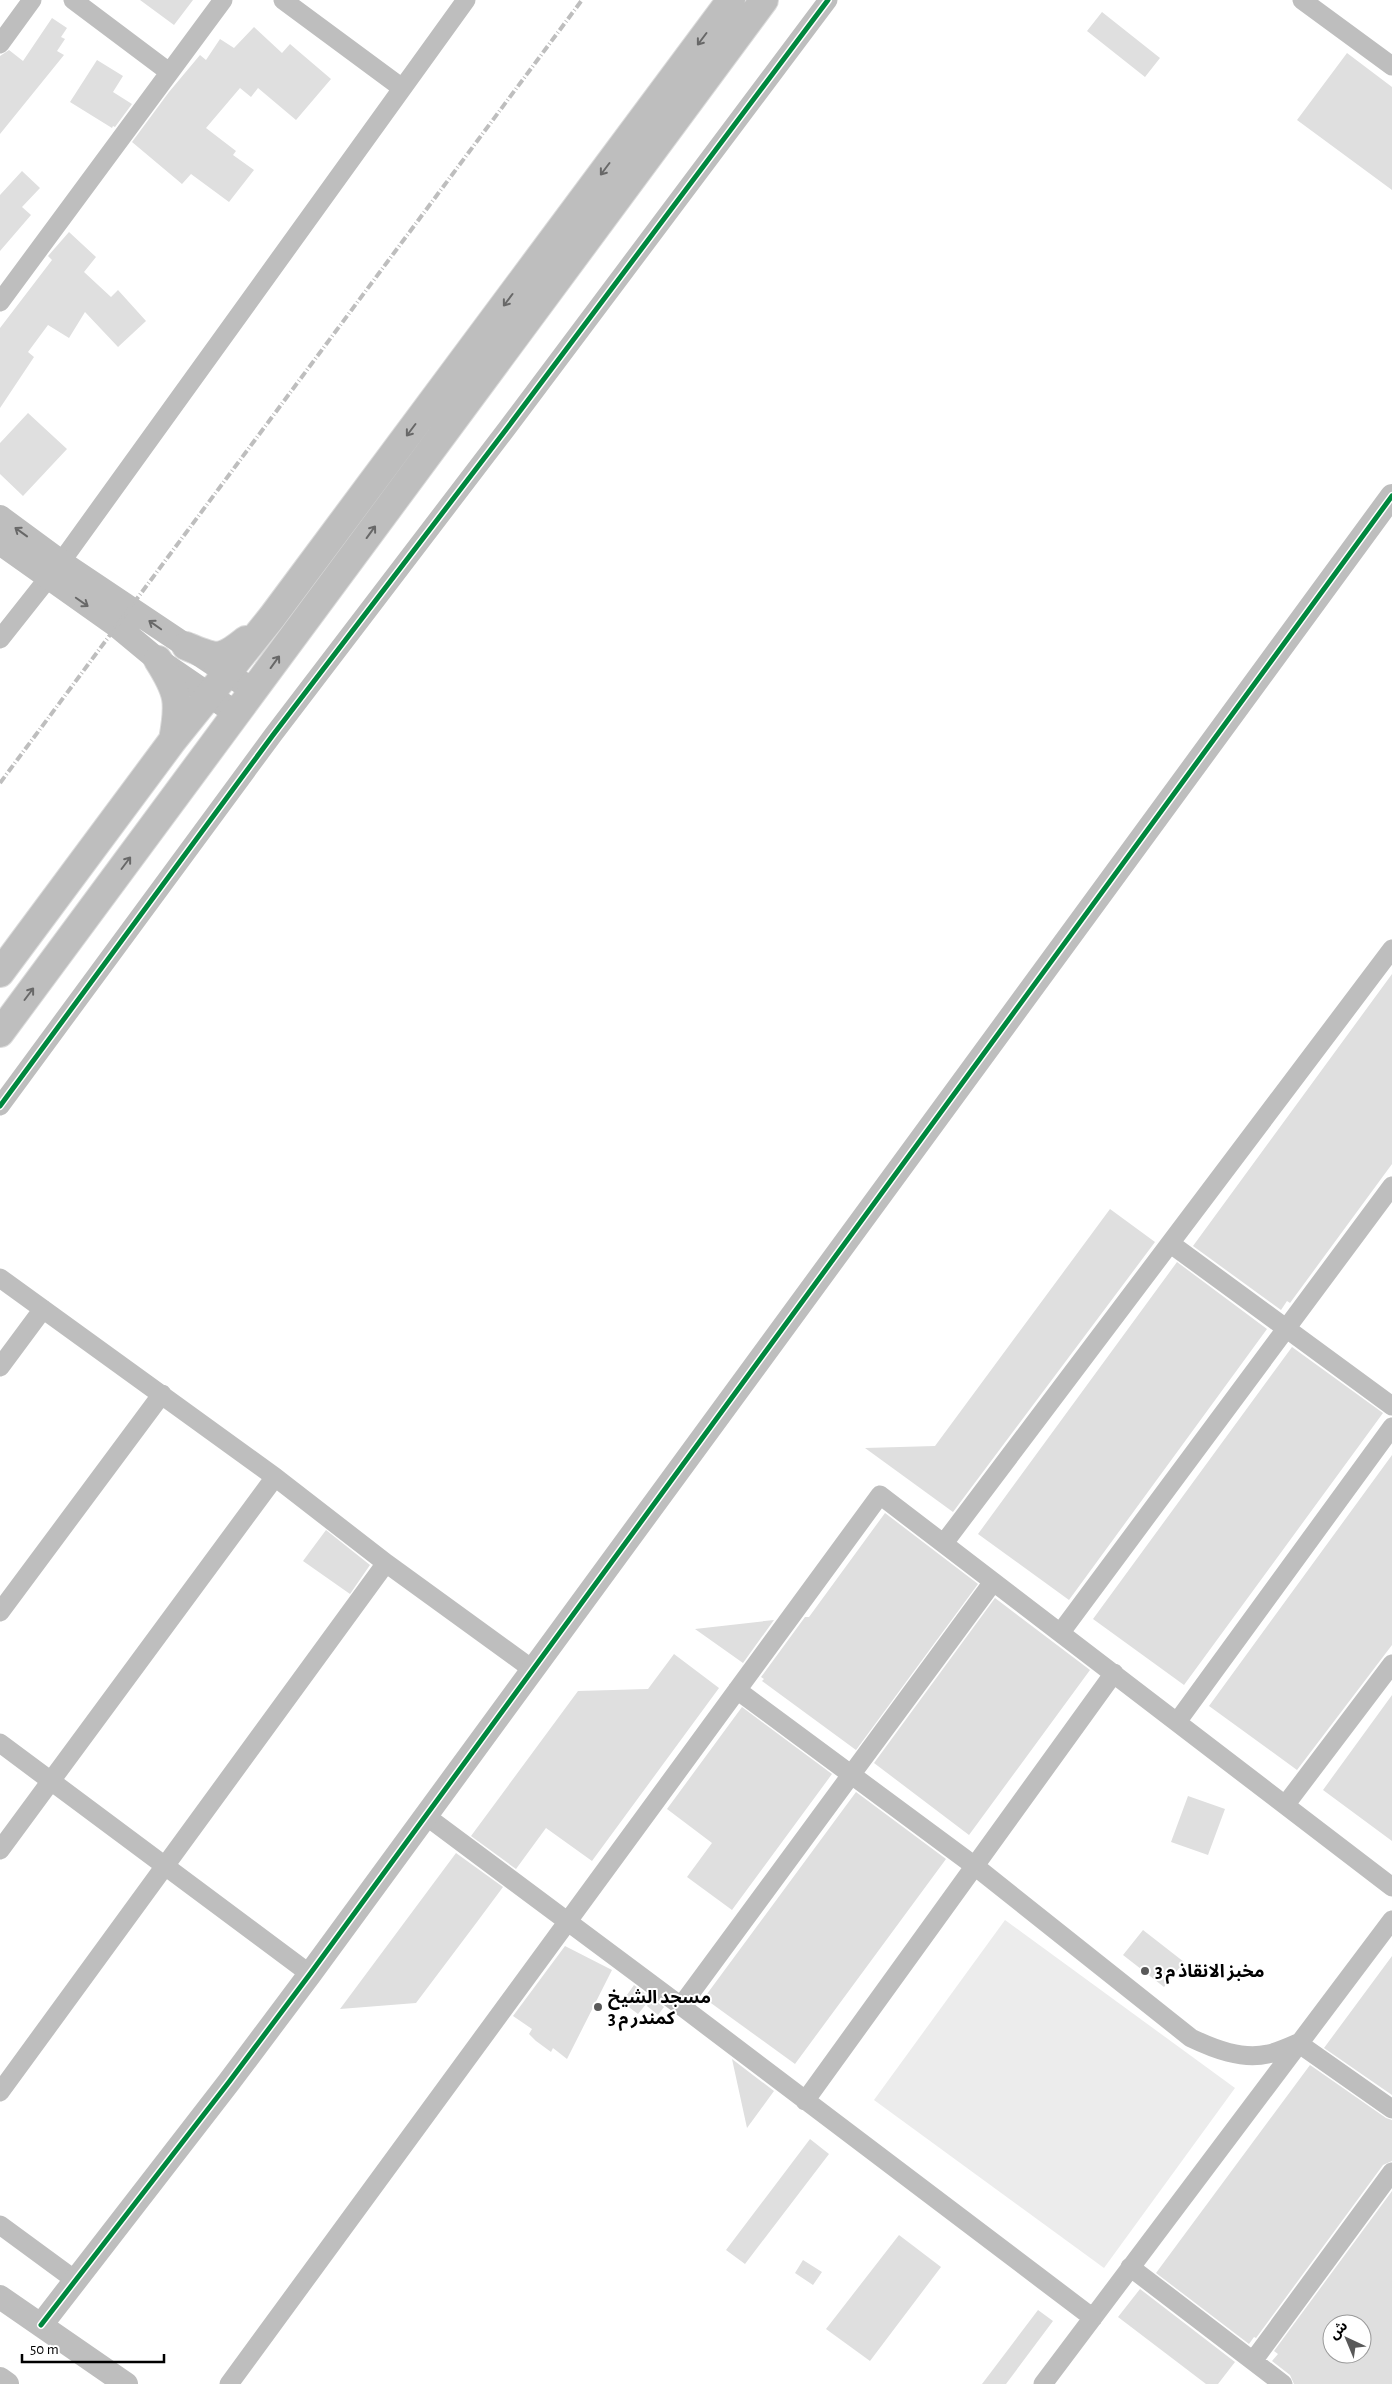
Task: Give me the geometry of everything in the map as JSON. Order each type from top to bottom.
[{"type":"main road","points":[[0,972],[173,740],[272,618],[731,0]]},
{"type":"main road","points":[[0,1033],[764,0]]},
{"type":"main road","points":[[186,646],[219,657],[234,650],[272,618]]},
{"type":"main road","points":[[158,660],[173,684],[177,703],[178,712],[173,740]]},
{"type":"street","points":[[0,44],[32,0]]},
{"type":"street","points":[[73,0],[169,72]]},
{"type":"street","points":[[0,302],[223,0]]},
{"type":"street","points":[[283,0],[402,88]]},
{"type":"street","points":[[0,639],[55,570],[466,0]]},
{"type":"street","points":[[0,1106],[262,751],[828,0]]},
{"type":"street","points":[[1302,0],[1392,66]]},
{"type":"street","points":[[41,2325],[310,1974],[1392,496]]},
{"type":"street","points":[[0,517],[117,626],[158,660],[208,696],[237,714]]},
{"type":"street","points":[[0,543],[55,570],[186,646],[254,691]]},
{"type":"street","points":[[944,1543],[1392,949]]},
{"type":"street","points":[[1061,1632],[1392,1186]]},
{"type":"street","points":[[1171,1244],[1392,1406]]},
{"type":"street","points":[[0,1278],[275,1477],[386,1563],[532,1670]]},
{"type":"street","points":[[0,1367],[43,1309]]},
{"type":"street","points":[[0,1612],[162,1394]]},
{"type":"street","points":[[1177,1722],[1392,1427]]},
{"type":"street","points":[[0,1850],[275,1477]]},
{"type":"street","points":[[229,2384],[567,1920],[880,1496],[1061,1632],[1392,1887]]},
{"type":"street","points":[[0,2092],[386,1563]]},
{"type":"street","points":[[681,2006],[993,1582]]},
{"type":"street","points":[[1286,1804],[1392,1664]]},
{"type":"street","points":[[805,2101],[976,1867],[1114,1673]]},
{"type":"street","points":[[737,1690],[976,1867],[1191,2038],[1214,2049],[1248,2056],[1268,2054],[1298,2043]]},
{"type":"street","points":[[0,1743],[165,1868],[310,1974]]},
{"type":"street","points":[[426,1816],[567,1920],[1092,2318]]},
{"type":"street","points":[[1043,2384],[1392,1920]]},
{"type":"street","points":[[1298,2043],[1392,2110]]},
{"type":"street","points":[[1253,2361],[1392,2172]]},
{"type":"street","points":[[0,2226],[75,2280]]},
{"type":"street","points":[[1130,2266],[1283,2384]]},
{"type":"street","points":[[0,2297],[126,2384]]},
{"type":"street","points":[[0,2379],[7,2384]]},
{"type":"shaded area","points":[[1005,1920],[1235,2088],[1104,2268],[874,2100]]},
{"type":"building","points":[[140,0],[193,0],[174,25]]},
{"type":"building","points":[[1102,12],[1160,58],[1145,77],[1087,31]]},
{"type":"building","points":[[52,18],[67,28],[61,37],[65,39],[57,51],[64,55],[0,134],[0,56],[9,50],[23,61]]},
{"type":"building","points":[[254,27],[282,53],[290,44],[331,79],[296,120],[258,88],[251,97],[240,88],[206,128],[236,151],[233,155],[254,170],[229,202],[191,174],[182,184],[132,142],[169,92],[200,55],[206,60],[220,39],[234,48]]},
{"type":"building","points":[[1347,53],[1392,87],[1392,190],[1297,120]]},
{"type":"building","points":[[97,60],[123,76],[113,92],[132,104],[115,127],[113,126],[112,128],[70,102]]},
{"type":"building","points":[[22,171],[40,188],[22,207],[31,215],[0,251],[0,195]]},
{"type":"building","points":[[69,232],[96,257],[84,272],[111,297],[118,290],[146,321],[118,347],[85,312],[69,338],[48,325],[28,352],[34,357],[0,408],[0,328],[52,260],[48,256]]},
{"type":"building","points":[[28,413],[67,449],[23,496],[0,474],[0,443]]},
{"type":"building","points":[[1392,974],[1392,1164],[1290,1303],[1287,1301],[1281,1310],[1193,1246]]},
{"type":"building","points":[[1110,1209],[1155,1242],[953,1512],[865,1448],[935,1446]]},
{"type":"building","points":[[1177,1262],[1267,1329],[1069,1600],[978,1534]]},
{"type":"building","points":[[1292,1347],[1383,1413],[1184,1685],[1093,1619]]},
{"type":"building","points":[[1392,1455],[1392,1645],[1297,1770],[1209,1706]]},
{"type":"building","points":[[885,1513],[978,1584],[856,1750],[762,1681],[764,1679],[761,1677],[805,1617],[809,1617]]},
{"type":"building","points":[[326,1530],[370,1565],[350,1594],[303,1561]]},
{"type":"building","points":[[995,1598],[1090,1670],[969,1835],[874,1763]]},
{"type":"building","points":[[774,1620],[743,1663],[695,1629]]},
{"type":"building","points":[[674,1654],[719,1688],[592,1861],[546,1828],[516,1869],[471,1836],[578,1691],[648,1689]]},
{"type":"building","points":[[1392,1695],[1392,1841],[1323,1790]]},
{"type":"building","points":[[742,1707],[832,1774],[732,1910],[687,1877],[712,1843],[667,1809]]},
{"type":"building","points":[[856,1792],[946,1859],[795,2064],[704,1998]]},
{"type":"building","points":[[1188,1796],[1225,1809],[1208,1855],[1171,1842]]},
{"type":"building","points":[[456,1853],[503,1887],[477,1922],[416,2003],[340,2009]]},
{"type":"building","points":[[1143,1930],[1184,1962],[1164,1987],[1123,1955]]},
{"type":"building","points":[[565,1946],[612,1970],[567,2059],[553,2048],[551,2052],[536,2041],[529,2034],[532,2029],[513,2016]]},
{"type":"building","points":[[1392,1956],[1392,2095],[1324,2048]]},
{"type":"building","points":[[634,1985],[651,1998],[638,2014],[622,2002]]},
{"type":"building","points":[[652,1998],[664,2007],[658,2015],[647,2006]]},
{"type":"building","points":[[732,2059],[774,2091],[747,2128]]},
{"type":"building","points":[[1310,2065],[1386,2118],[1392,2120],[1392,2161],[1383,2165],[1256,2338],[1254,2337],[1249,2344],[1156,2273]]},
{"type":"building","points":[[810,2139],[829,2154],[745,2264],[726,2250]]},
{"type":"building","points":[[1392,2191],[1392,2384],[1294,2384],[1290,2375],[1272,2361],[1278,2354],[1274,2351]]},
{"type":"building","points":[[899,2235],[941,2267],[870,2361],[826,2329]]},
{"type":"building","points":[[803,2260],[822,2272],[813,2285],[795,2273]]},
{"type":"building","points":[[1140,2289],[1235,2362],[1218,2384],[1206,2384],[1118,2317]]},
{"type":"building","points":[[1038,2310],[1053,2321],[1006,2384],[982,2384]]},
{"type":"railway","points":[[0,783],[582,0]]},
{"type":"cycle path","points":[[0,1106],[273,735],[508,427],[828,0]]},
{"type":"cycle path","points":[[41,2325],[310,1974],[1392,496]]},
{"type":"place","name":"مخبز الانقاذ م 3","points":[[1145,1971]]},
{"type":"place","name":"مسجد الشيخ كمندر م 3","points":[[598,2007]]}]
